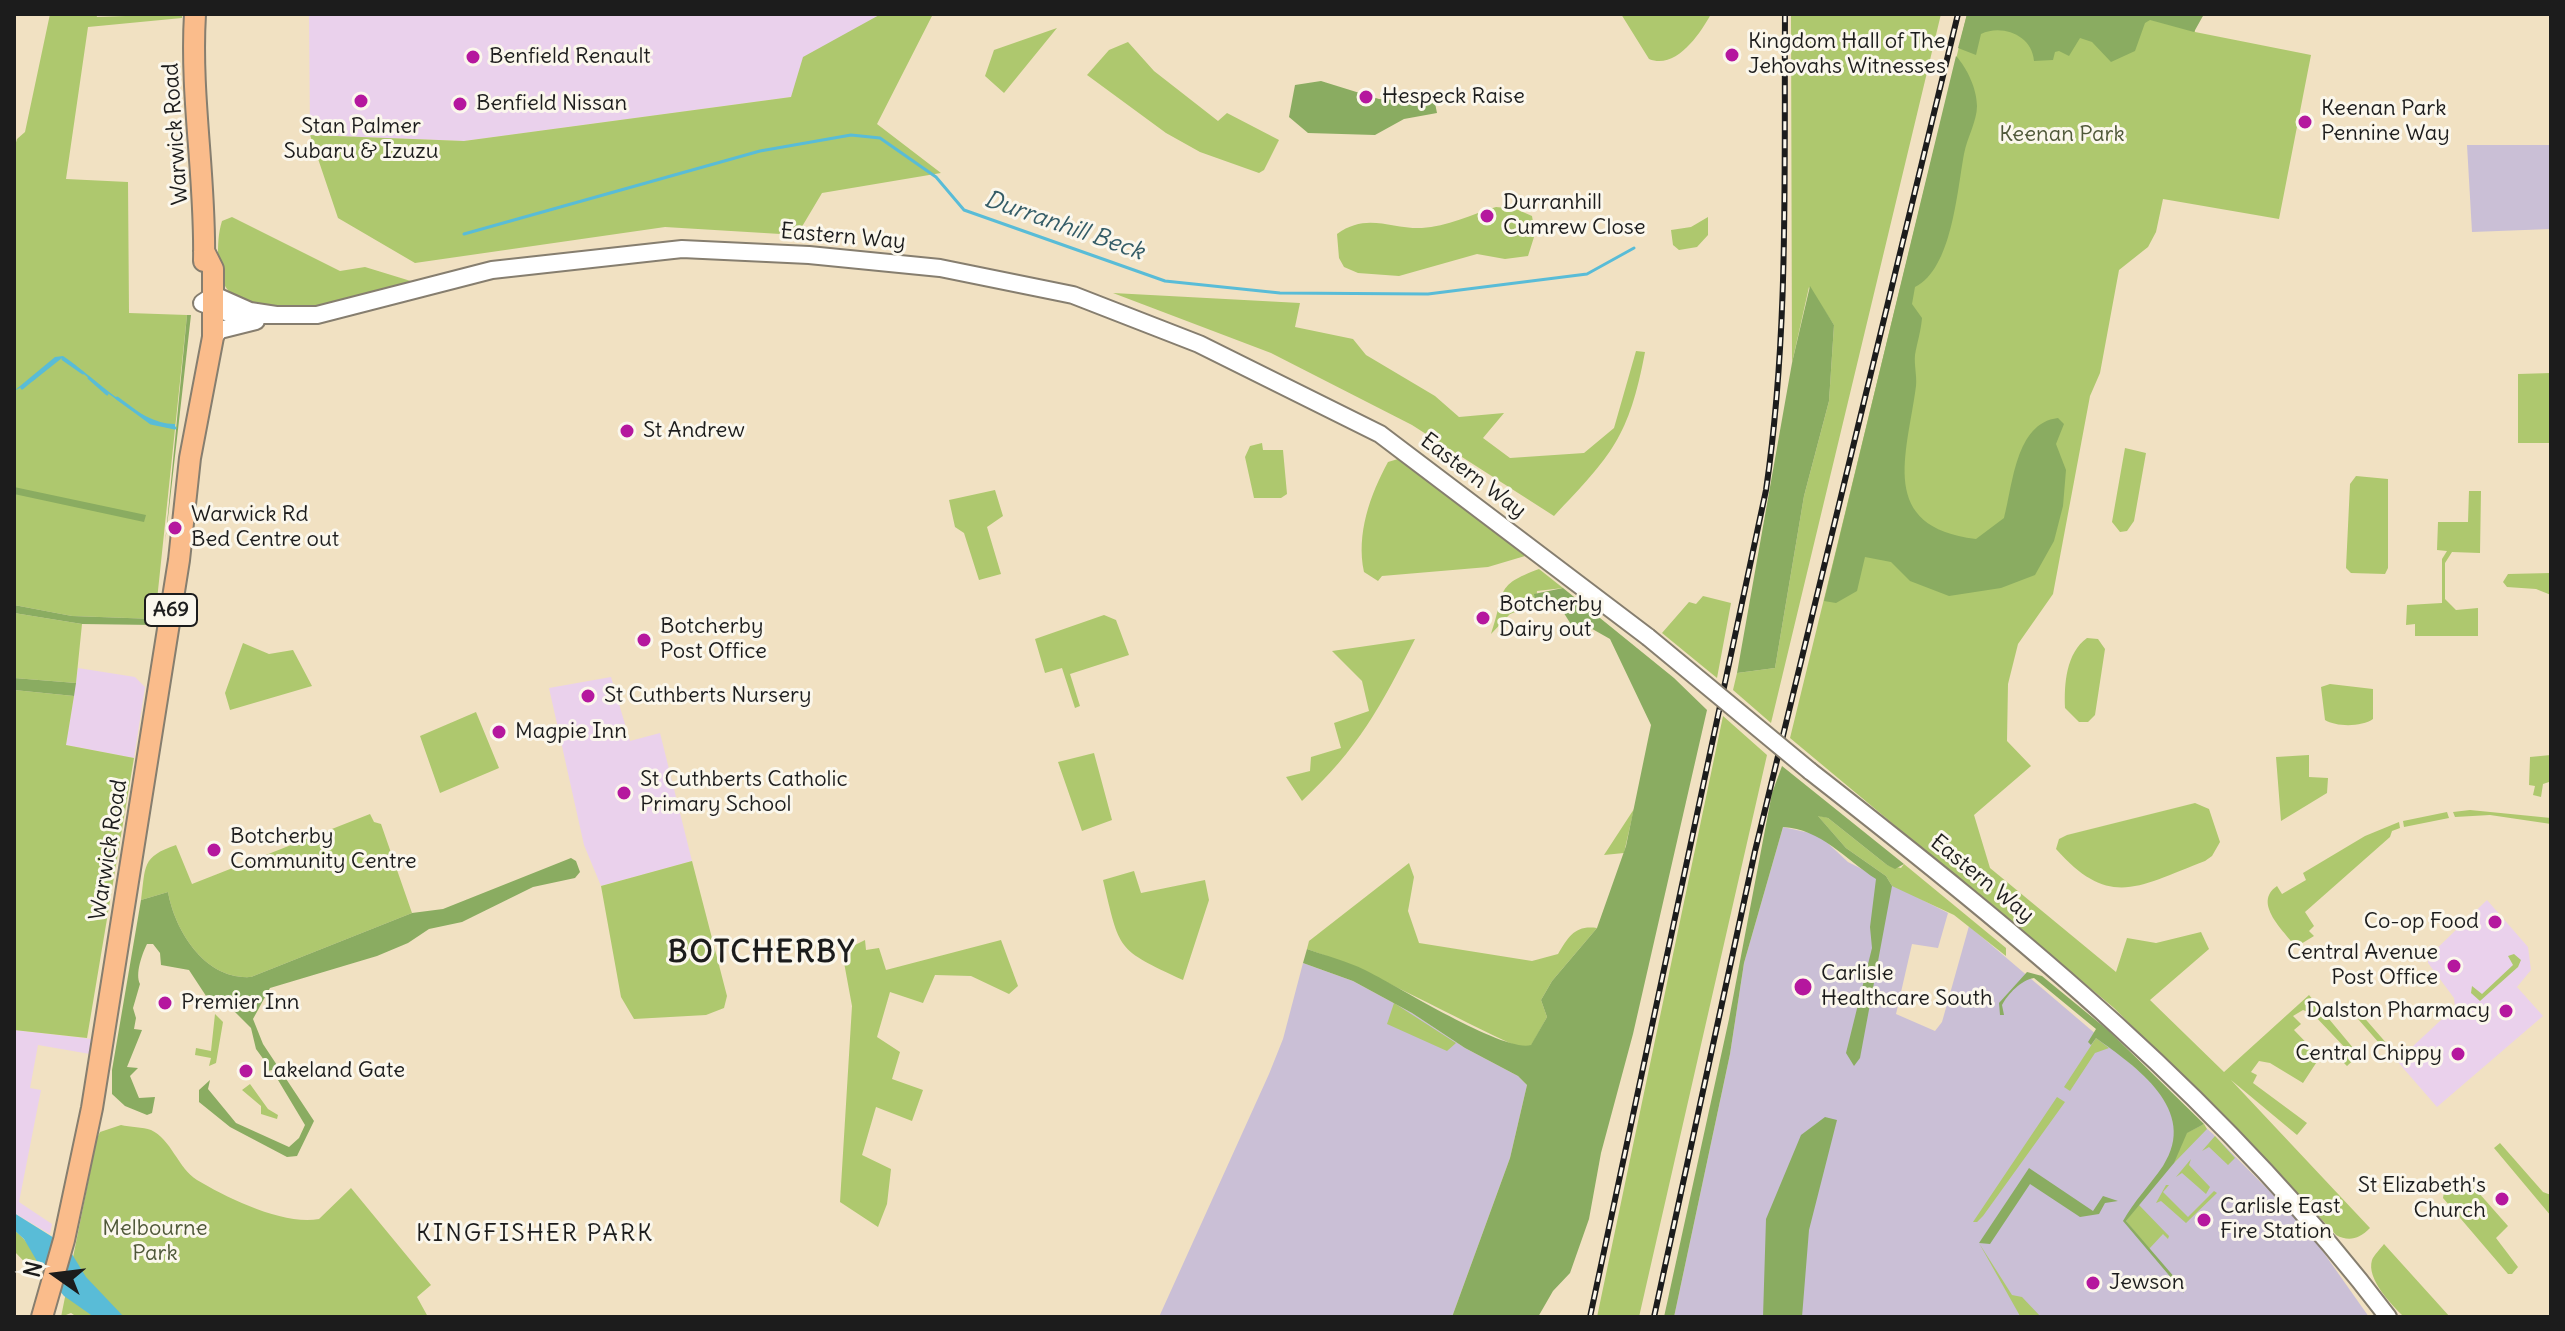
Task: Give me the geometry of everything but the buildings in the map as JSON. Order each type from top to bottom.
[{"type":"main road","name":"Warwick Road","points":[[42,1317],[64,1240],[92,1108],[150,747],[201,388],[213,269],[204,251],[205,201],[195,90],[195,14]]},
{"type":"main road","name":"Warwick Road","points":[[201,388],[213,338],[210,303]]},
{"type":"street","name":"Eastern Way","points":[[210,303],[276,315],[317,315],[492,270],[682,249],[809,255],[940,268],[1073,295],[1199,344],[1380,434],[1648,637],[2049,962],[2130,1034],[2300,1208],[2388,1317]]},
{"type":"street","name":"Eastern Way","points":[[213,338],[220,330],[276,315]]},
{"type":"shaded area","points":[[309,14],[894,14],[791,97],[464,141],[310,135]]},
{"type":"shaded area","points":[[2467,145],[2551,145],[2551,229],[2472,232]]},
{"type":"shaded area","points":[[78,668],[135,677],[145,687],[134,758],[66,745]]},
{"type":"shaded area","name":"St Cuthberts Catholic Primary School","points":[[611,677],[630,741],[660,733],[692,861],[601,886],[584,845],[549,688]]},
{"type":"shaded area","points":[[1783,827],[1819,835],[1848,862],[1948,913],[1938,948],[1912,944],[1896,1014],[1935,1031],[1942,1022],[1969,926],[2212,1133],[2307,1229],[2369,1317],[1674,1317],[1730,1054],[1744,963]]},
{"type":"shaded area","points":[[2487,900],[2528,947],[2531,970],[2517,987],[2543,1016],[2437,1107],[2397,1061],[2455,1007],[2454,998],[2428,963],[2428,957]]},
{"type":"shaded area","points":[[1303,963],[1353,981],[1412,1013],[1465,1048],[1518,1076],[1527,1085],[1510,1158],[1452,1317],[1159,1317],[1269,1074],[1283,1039]]},
{"type":"shaded area","points":[[14,1030],[92,1039],[90,1054],[38,1045],[30,1088],[41,1090],[19,1202],[52,1224],[50,1234],[14,1213]]},
{"type":"green space","points":[[50,14],[96,14],[97,17],[182,14],[182,18],[88,27],[66,179],[128,182],[129,313],[187,315],[155,619],[72,616],[14,605],[14,149],[17,139],[25,132]]},
{"type":"green space","points":[[881,14],[933,14],[877,124],[941,173],[822,193],[797,235],[665,227],[415,263],[338,218],[310,135],[464,141],[791,97],[803,57]]},
{"type":"green space","points":[[1621,14],[1711,14],[1686,48],[1678,55],[1659,61],[1649,59]]},
{"type":"green space","points":[[1791,14],[1941,14],[1771,723],[1733,690],[1737,673],[1775,668],[1804,496],[1829,401],[1834,325],[1809,287],[1792,363]]},
{"type":"green space","name":"Keenan Park","points":[[1967,14],[2204,14],[2195,26],[2195,32],[2311,55],[2279,219],[2163,199],[2156,232],[2148,247],[2119,270],[2100,373],[2090,396],[2053,594],[2018,644],[2008,684],[2007,741],[2031,766],[1974,815],[1990,868],[2116,972],[2127,938],[2156,943],[2201,932],[2209,949],[2150,1000],[2224,1072],[2309,995],[2359,1055],[2347,1066],[2344,1063],[2350,1053],[2313,1014],[2303,1010],[2293,1016],[2301,1024],[2294,1030],[2320,1057],[2303,1083],[2270,1063],[2259,1061],[2251,1072],[2257,1075],[2253,1083],[2307,1123],[2297,1135],[2231,1080],[2370,1228],[2354,1238],[2336,1235],[2275,1169],[2114,1008],[1790,738]]},
{"type":"green space","points":[[1967,14],[2204,14],[2194,32],[2150,20],[2145,23],[2135,51],[2111,62],[2092,42],[2080,38],[2069,56],[2059,51],[2055,52],[2053,60],[2034,61],[2028,44],[2022,38],[1998,30],[1981,34],[1976,55],[1958,48]]},
{"type":"green space","points":[[1057,28],[1004,93],[985,76],[994,50]]},
{"type":"green space","points":[[1128,42],[1154,71],[1218,121],[1227,113],[1279,140],[1264,170],[1259,173],[1200,152],[1166,133],[1087,75],[1109,50]]},
{"type":"green space","points":[[1956,56],[1973,86],[1977,112],[1964,154],[1945,247],[1927,278],[1915,287],[1912,304],[1922,318],[1915,355],[1916,386],[1905,462],[1906,484],[1911,504],[1924,520],[1945,532],[1976,539],[2004,518],[2024,443],[2044,422],[2058,418],[2064,424],[2056,444],[2066,470],[2063,506],[2054,541],[2035,575],[2001,588],[1949,596],[1910,581],[1891,562],[1865,557],[1857,591],[1836,603],[1824,601]]},
{"type":"green space","points":[[1321,81],[1379,99],[1435,103],[1437,113],[1404,119],[1375,135],[1308,133],[1289,117],[1295,85]]},
{"type":"green space","points":[[1496,207],[1516,209],[1532,216],[1535,234],[1528,256],[1505,259],[1477,254],[1399,276],[1358,273],[1344,267],[1339,258],[1337,234],[1348,227],[1379,223],[1410,228],[1431,227]]},
{"type":"green space","points":[[232,217],[340,271],[365,267],[414,282],[298,309],[267,309],[242,302],[225,285],[218,258],[222,221]]},
{"type":"green space","points":[[1708,217],[1708,235],[1697,247],[1679,250],[1673,245],[1671,230],[1691,227]]},
{"type":"green space","points":[[1810,286],[1834,325],[1829,401],[1804,496],[1775,668],[1737,673],[1792,363]]},
{"type":"green space","points":[[1113,293],[1300,303],[1295,327],[1353,339],[1366,355],[1435,396],[1459,417],[1504,413],[1483,438],[1510,458],[1584,453],[1614,428],[1636,351],[1645,352],[1632,405],[1615,443],[1590,477],[1554,516],[1412,425],[1271,353]]},
{"type":"green space","points":[[187,315],[191,315],[165,544]]},
{"type":"green space","points":[[2551,373],[2551,443],[2518,443],[2518,374]]},
{"type":"green space","points":[[1262,443],[1263,450],[1283,450],[1287,494],[1281,498],[1254,498],[1245,457],[1250,446]]},
{"type":"green space","points":[[2125,448],[2146,453],[2134,521],[2127,531],[2120,532],[2112,522]]},
{"type":"green space","points":[[1398,459],[1420,471],[1525,556],[1488,567],[1382,576],[1378,581],[1364,572],[1363,529],[1370,501],[1388,462]]},
{"type":"green space","points":[[2356,476],[2388,479],[2388,568],[2385,574],[2351,573],[2346,568],[2350,484]]},
{"type":"green space","points":[[14,487],[146,515],[144,522],[14,494]]},
{"type":"green space","points":[[995,490],[1003,516],[987,527],[1001,574],[979,580],[964,533],[955,527],[949,500]]},
{"type":"green space","points":[[2469,491],[2481,491],[2480,553],[2452,552],[2445,563],[2445,599],[2456,610],[2478,608],[2478,636],[2415,636],[2415,624],[2406,625],[2407,605],[2442,603],[2442,559],[2447,551],[2437,550],[2438,522],[2468,522]]},
{"type":"green space","points":[[1539,569],[1563,588],[1537,591],[1536,604],[1510,614],[1491,634],[1503,592],[1514,580]]},
{"type":"green space","points":[[2551,573],[2551,595],[2536,589],[2507,587],[2503,582],[2508,574]]},
{"type":"green space","points":[[1563,588],[1674,678],[1707,710],[1633,1034],[1601,1153],[1589,1219],[1570,1273],[1553,1291],[1538,1317],[1452,1317],[1510,1158],[1527,1085],[1518,1076],[1465,1048],[1412,1013],[1353,981],[1303,963],[1307,949],[1344,961],[1475,1029],[1517,1045],[1531,1045],[1547,1017],[1541,1000],[1552,981],[1597,928],[1626,846],[1651,725],[1610,639],[1587,626],[1572,626],[1557,602],[1536,604],[1534,594]]},
{"type":"green space","points":[[1703,596],[1731,603],[1717,678],[1662,633],[1689,602],[1696,604]]},
{"type":"green space","points":[[14,605],[72,616],[155,619],[154,625],[82,624],[14,613]]},
{"type":"green space","points":[[14,613],[82,624],[76,683],[14,678]]},
{"type":"green space","points":[[1104,615],[1116,620],[1129,655],[1070,674],[1080,706],[1075,708],[1062,668],[1045,673],[1035,639]]},
{"type":"green space","points":[[2087,638],[2098,639],[2105,649],[2095,715],[2088,722],[2079,722],[2065,708],[2066,679],[2075,652]]},
{"type":"green space","points":[[1415,639],[1367,726],[1322,782],[1302,801],[1286,777],[1310,771],[1311,757],[1341,748],[1334,723],[1369,711],[1362,681],[1332,651]]},
{"type":"green space","points":[[243,643],[269,654],[293,650],[312,686],[230,710],[225,693]]},
{"type":"green space","points":[[14,678],[76,683],[74,696],[14,690]]},
{"type":"green space","points":[[2330,684],[2373,689],[2373,719],[2349,725],[2325,720],[2321,687]]},
{"type":"green space","points":[[14,690],[74,696],[66,745],[134,758],[87,1038],[14,1030]]},
{"type":"green space","points":[[476,712],[499,768],[440,793],[420,736]]},
{"type":"green space","points":[[1723,716],[1767,755],[1639,1317],[1597,1317]]},
{"type":"green space","points":[[1094,753],[1112,820],[1082,831],[1058,762]]},
{"type":"green space","points":[[2309,755],[2309,777],[2328,778],[2327,793],[2281,821],[2276,757]]},
{"type":"green space","points":[[2551,755],[2549,782],[2543,784],[2541,797],[2533,795],[2535,786],[2529,785],[2530,757]]},
{"type":"green space","points":[[1782,766],[1904,864],[1895,869],[1887,865],[1828,818],[1818,816],[1846,848],[1886,876],[1892,886],[1860,1058],[1854,1066],[1846,1053],[1872,948],[1870,927],[1876,879],[1821,839],[1783,827],[1744,963],[1730,1054],[1674,1317],[1664,1317],[1729,1019],[1772,793]]},
{"type":"green space","points":[[2195,803],[2209,809],[2220,842],[2212,856],[2143,884],[2109,886],[2093,880],[2056,849],[2059,839],[2067,835]]},
{"type":"green space","points":[[1634,809],[1624,853],[1604,855]]},
{"type":"green space","points":[[2470,810],[2551,818],[2551,824],[2490,815],[2455,817],[2453,812]]},
{"type":"green space","points":[[2447,812],[2449,818],[2404,827],[2403,821]]},
{"type":"green space","points":[[370,814],[374,822],[381,824],[412,913],[251,977],[235,976],[206,962],[185,937],[168,892],[141,900],[147,864],[165,849],[176,845],[192,884]]},
{"type":"green space","points":[[1817,815],[1828,818],[1887,865],[1901,868],[1904,864],[2006,948],[2006,956],[1954,915],[1892,886],[1886,876],[1846,848]]},
{"type":"green space","points":[[2399,822],[2400,828],[2392,831],[2390,837],[2305,912],[2314,926],[2309,931],[2314,936],[2296,947],[2269,909],[2270,893],[2277,886],[2282,894],[2306,880],[2303,873],[2365,836]]},
{"type":"green space","points":[[571,858],[576,861],[580,872],[575,878],[533,887],[462,922],[429,929],[408,943],[377,956],[270,988],[253,1019],[263,1044],[314,1121],[297,1156],[287,1157],[230,1127],[199,1102],[199,1090],[210,1080],[208,1089],[236,1123],[289,1147],[299,1138],[305,1125],[272,1070],[268,1071],[262,1063],[264,1060],[256,1049],[251,1028],[232,1009],[210,1002],[189,970],[161,965],[160,953],[153,944],[147,944],[140,964],[140,984],[133,1008],[136,1018],[134,1029],[142,1030],[127,1067],[138,1068],[130,1076],[139,1098],[155,1097],[152,1113],[147,1115],[125,1106],[112,1094],[112,1070],[141,900],[168,892],[185,937],[206,962],[235,976],[251,977],[412,913],[443,909]]},
{"type":"green space","points":[[692,861],[727,996],[724,1008],[706,1015],[634,1019],[621,997],[601,886]]},
{"type":"green space","points":[[1409,863],[1414,877],[1408,911],[1419,943],[1532,961],[1558,954],[1569,937],[1578,930],[1597,928],[1552,981],[1541,1000],[1547,1017],[1531,1046],[1521,1048],[1362,971],[1307,949],[1309,941]]},
{"type":"green space","points":[[1134,871],[1141,893],[1205,880],[1209,900],[1183,980],[1133,953],[1118,935],[1103,880]]},
{"type":"green space","points":[[865,940],[866,950],[879,948],[886,970],[1001,940],[1018,986],[1009,994],[971,976],[935,975],[923,1003],[890,992],[877,1037],[900,1052],[892,1079],[923,1090],[912,1121],[876,1107],[862,1155],[891,1169],[887,1204],[878,1227],[840,1202],[852,1006],[843,957],[849,948]]},
{"type":"green space","points":[[2514,954],[2521,960],[2518,967],[2480,1001],[2471,993],[2472,986],[2482,994],[2513,965],[2508,956]]},
{"type":"green space","points":[[2027,972],[2042,976],[2109,1031],[2204,1124],[2187,1133],[2174,1163],[2126,1221],[2182,1286],[2184,1293],[2123,1221],[2163,1166],[2172,1146],[2174,1126],[2168,1108],[2158,1092],[2128,1062],[2096,1038],[2091,1045],[2088,1042],[2096,1029],[2034,978],[2011,992],[2002,1005],[2004,1015],[2000,1015],[1999,1003]]},
{"type":"green space","points":[[1394,1003],[1456,1043],[1447,1051],[1387,1024]]},
{"type":"green space","points":[[2354,1006],[2388,1045],[2387,1052],[2351,1011]]},
{"type":"green space","points":[[215,1014],[223,1022],[216,1063],[209,1066],[211,1058],[195,1055],[196,1048],[211,1051]]},
{"type":"green space","points":[[2096,1038],[2109,1048],[2095,1053],[2070,1091],[2064,1087]]},
{"type":"green space","points":[[250,1084],[268,1109],[278,1115],[277,1119],[261,1114],[261,1106],[242,1090]]},
{"type":"green space","points":[[2057,1097],[2065,1102],[1983,1216],[1973,1222]]},
{"type":"green space","points":[[1825,1117],[1837,1120],[1809,1230],[1802,1317],[1763,1317],[1766,1219],[1801,1135]]},
{"type":"green space","points":[[2204,1124],[2207,1129],[2173,1164],[2186,1133]]},
{"type":"green space","name":"Melbourne Park","points":[[121,1125],[144,1128],[158,1134],[197,1180],[224,1195],[273,1214],[305,1220],[319,1219],[351,1188],[431,1285],[417,1297],[428,1317],[77,1317],[71,1313],[61,1317],[97,1138],[100,1132]]},
{"type":"green space","points":[[2215,1136],[2235,1158],[2228,1165],[2209,1147],[2202,1151]]},
{"type":"green space","points":[[2500,1143],[2543,1192],[2551,1195],[2551,1216],[2494,1148]]},
{"type":"green space","points":[[2191,1159],[2189,1165],[2210,1187],[2206,1194],[2182,1173],[2176,1177]]},
{"type":"green space","points":[[2029,1168],[2093,1211],[2103,1196],[2118,1201],[2105,1203],[2099,1214],[2080,1217],[2030,1184],[1990,1244],[1979,1243]]},
{"type":"green space","points":[[2463,1175],[2508,1226],[2496,1238],[2518,1267],[2512,1274],[2508,1274],[2443,1198],[2444,1192]]},
{"type":"green space","points":[[2166,1185],[2169,1185],[2163,1192],[2188,1217],[2214,1191],[2217,1193],[2186,1223],[2161,1201],[2156,1203]]},
{"type":"green space","points":[[2138,1204],[2169,1236],[2168,1239],[2163,1234],[2149,1249],[2126,1221]]},
{"type":"green space","points":[[14,1230],[33,1251],[39,1264],[40,1278],[14,1251]]},
{"type":"green space","points":[[1979,1243],[2012,1295],[2022,1297],[2041,1317],[2020,1316]]},
{"type":"green space","points":[[2384,1244],[2450,1317],[2404,1317],[2393,1306],[2376,1283],[2371,1267],[2373,1258]]},
{"type":"water","points":[[63,356],[132,408],[147,417],[175,424],[175,428],[162,426],[133,411],[62,358],[33,381],[14,391],[55,357]]},
{"type":"water","points":[[14,1213],[67,1246],[86,1277],[124,1317],[94,1317],[64,1296],[41,1268],[24,1239],[14,1230]]},
{"type":"waterway","name":"Durranhill Beck","points":[[464,234],[760,151],[851,135],[880,138],[936,177],[964,210],[1165,281],[1280,293],[1428,294],[1587,274],[1634,248]]},
{"type":"waterway","points":[[63,359],[83,373]]},
{"type":"waterway","points":[[22,388],[53,362]]},
{"type":"waterway","points":[[89,378],[107,394]]},
{"type":"waterway","points":[[117,398],[151,423],[175,428]]},
{"type":"railway","points":[[1590,1317],[1766,490],[1782,312],[1785,14]]},
{"type":"railway","points":[[1654,1317],[1755,851],[1958,14]]},
{"type":"place","name":"Kingdom Hall of The Jehovahs Witnesses","points":[[1732,55]]},
{"type":"place","name":"Benfield Renault","points":[[473,57]]},
{"type":"place","name":"Hespeck Raise","points":[[1366,97]]},
{"type":"place","name":"Stan Palmer Subaru & Izuzu","points":[[361,101]]},
{"type":"place","name":"Benfield Nissan","points":[[460,104]]},
{"type":"place","name":"Keenan Park Pennine Way","points":[[2305,122]]},
{"type":"place","name":"Durranhill Cumrew Close","points":[[1487,216]]},
{"type":"place","name":"St Andrew","points":[[627,431]]},
{"type":"place","name":"Warwick Rd Bed Centre out","points":[[175,528]]},
{"type":"place","name":"Botcherby Dairy out","points":[[1483,618]]},
{"type":"place","name":"Botcherby Post Office","points":[[644,640]]},
{"type":"place","name":"St Cuthberts Nursery","points":[[588,696]]},
{"type":"place","name":"Magpie Inn","points":[[499,732]]},
{"type":"place","name":"St Cuthberts Catholic Primary School","points":[[624,793]]},
{"type":"place","name":"Botcherby Community Centre","points":[[214,850]]},
{"type":"place","name":"Co-op Food","points":[[2495,922]]},
{"type":"place","name":"Central Avenue Post Office","points":[[2454,966]]},
{"type":"place","name":"Carlisle Healthcare South","points":[[1803,987]]},
{"type":"place","name":"Premier Inn","points":[[165,1003]]},
{"type":"place","name":"Dalston Pharmacy","points":[[2506,1011]]},
{"type":"place","name":"Central Chippy","points":[[2458,1054]]},
{"type":"place","name":"Lakeland Gate","points":[[246,1071]]},
{"type":"place","name":"St Elizabeth's Church","points":[[2502,1199]]},
{"type":"place","name":"Carlisle East Fire Station","points":[[2204,1220]]},
{"type":"place","name":"Jewson","points":[[2093,1283]]},
{"type":"district","name":"BOTCHERBY","points":[[762,953]]},
{"type":"district","name":"KINGFISHER PARK","points":[[535,1234]]}]
